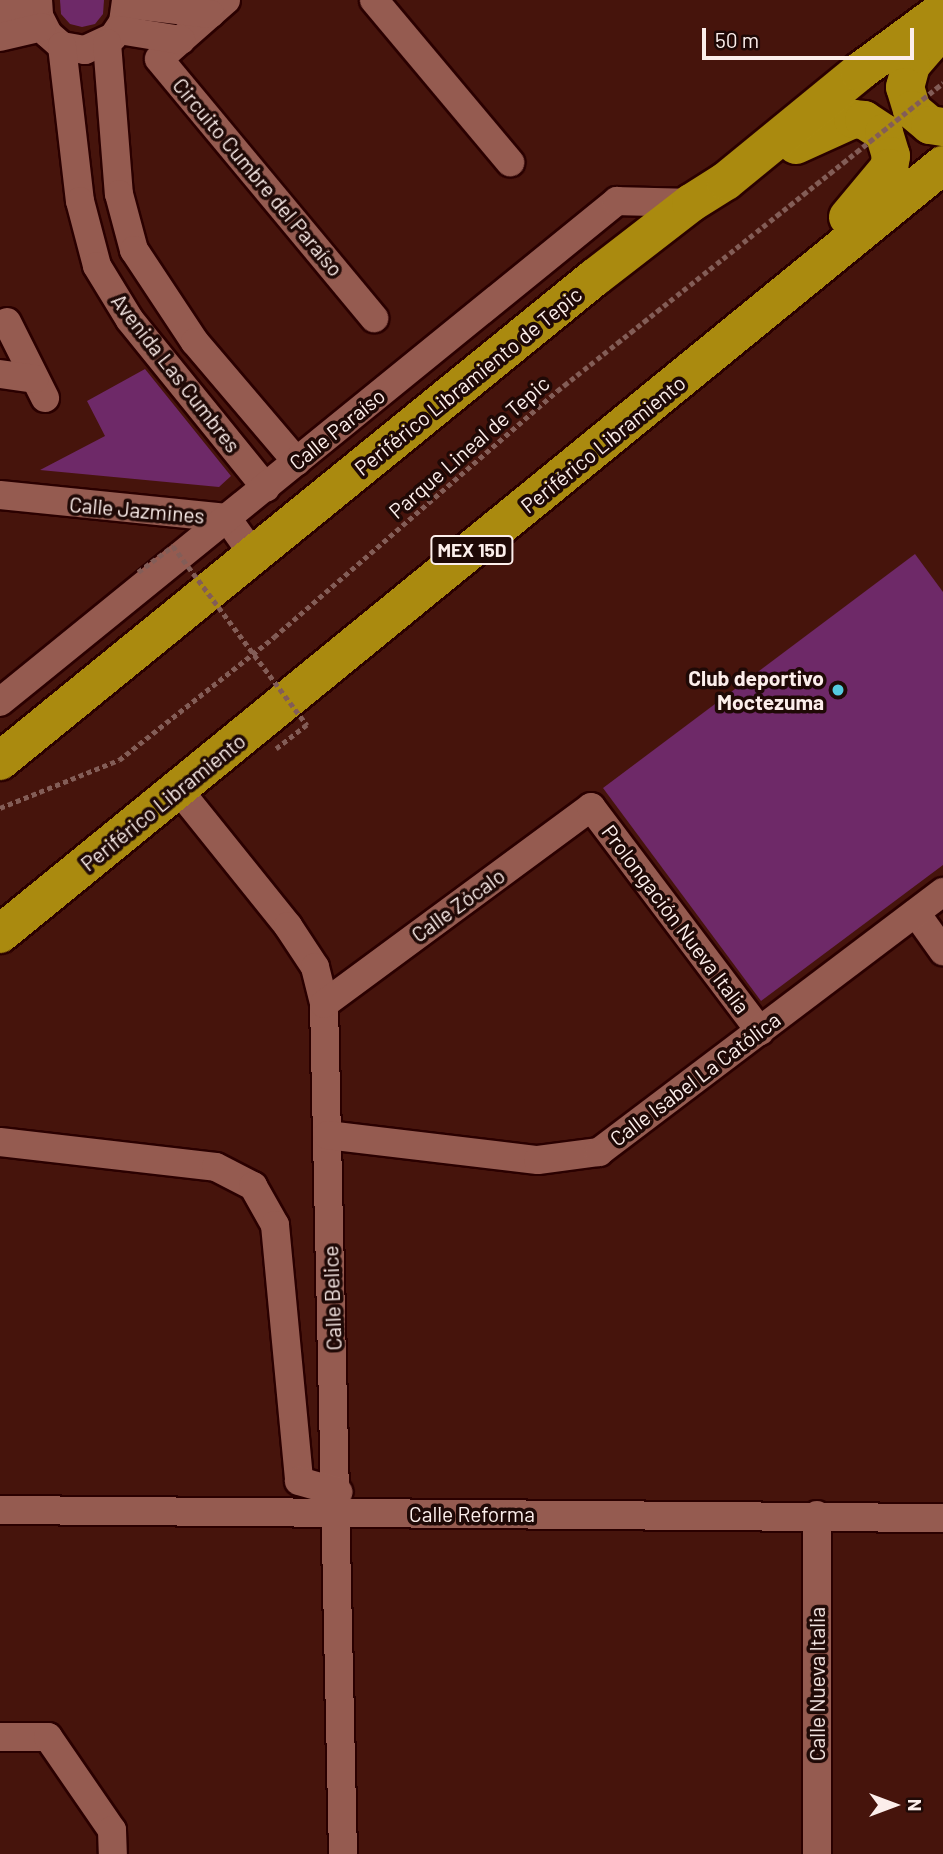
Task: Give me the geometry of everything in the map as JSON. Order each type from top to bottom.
[{"type":"highway","name":"Periférico Libramiento de Tepic","points":[[0,761],[691,203],[726,181],[859,72],[943,10]]},
{"type":"highway","points":[[943,28],[911,65],[905,87],[912,110],[930,125],[943,127]]},
{"type":"highway","points":[[726,181],[841,121],[864,120],[884,134],[891,156],[883,178],[787,288]]},
{"type":"highway","name":"Periférico Libramiento","points":[[0,934],[719,350],[787,288],[943,165]]},
{"type":"street","points":[[374,0],[510,162]]},
{"type":"street","name":"Circuito Cumbre del Paraíso","points":[[120,19],[218,7]]},
{"type":"street","name":"Circuito Cumbre del Paraíso","points":[[218,7],[159,59],[374,318]]},
{"type":"street","points":[[0,12],[45,19],[85,50],[120,19],[181,40]]},
{"type":"street","points":[[0,37],[45,19]]},
{"type":"street","name":"Avenida Las Cumbres","points":[[45,19],[79,201],[97,266],[130,320],[266,488]]},
{"type":"street","name":"Avenida Las Cumbres","points":[[120,19],[119,194],[134,250],[161,296],[195,342],[297,462]]},
{"type":"street","name":"Calle Paraíso","points":[[0,702],[617,201],[691,203]]},
{"type":"street","points":[[130,320],[161,296]]},
{"type":"street","points":[[0,351],[3,311]]},
{"type":"street","points":[[0,374],[40,389],[3,311]]},
{"type":"street","points":[[165,365],[195,342]]},
{"type":"street","name":"Calle Jazmines","points":[[0,495],[227,518],[254,556]]},
{"type":"street","name":"Calle Belice","points":[[178,789],[288,926],[314,967],[324,1004],[338,1503],[344,1854]]},
{"type":"street","name":"Calle Zócalo","points":[[324,1004],[591,807]]},
{"type":"street","name":"Prolongación Nueva Italia","points":[[591,807],[760,1031]]},
{"type":"street","name":"Calle Isabel La Católica","points":[[327,1135],[538,1160],[599,1152],[943,892]]},
{"type":"street","points":[[916,913],[943,951]]},
{"type":"street","points":[[0,1142],[216,1167],[253,1186],[275,1225],[299,1481],[338,1503]]},
{"type":"street","name":"Calle Reforma","points":[[0,1510],[338,1503],[943,1518]]},
{"type":"street","name":"Calle Nueva Italia","points":[[817,1515],[817,1854]]},
{"type":"street","points":[[0,1737],[48,1737],[112,1830],[113,1854]]},
{"type":"path","name":"Parque Lineal de Tepic","points":[[0,808],[120,760],[274,637],[557,391],[943,83]]},
{"type":"path","points":[[138,572],[173,546],[307,725],[275,749]]},
{"type":"shaded area","points":[[60,0],[104,0],[103,14],[95,24],[82,27],[70,24],[61,14]]},
{"type":"shaded area","points":[[145,369],[231,476],[219,487],[40,470],[105,436],[87,401]]},
{"type":"shaded area","name":"Club deportivo Moctezuma","points":[[915,554],[943,592],[943,865],[761,1001],[603,788]]},
{"type":"place","name":"Club deportivo Moctezuma","points":[[838,690]]}]
